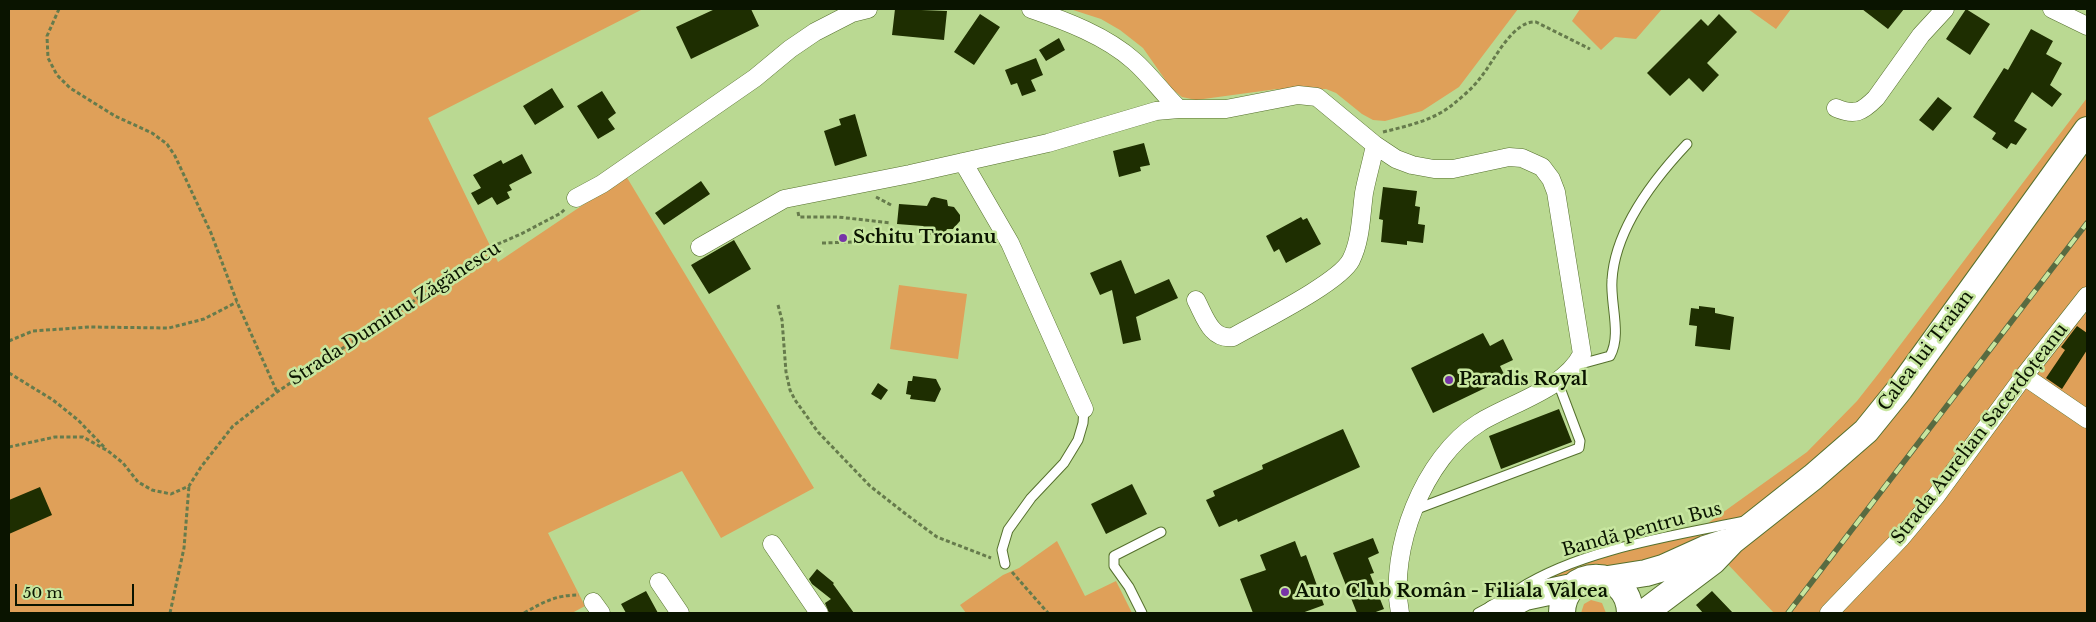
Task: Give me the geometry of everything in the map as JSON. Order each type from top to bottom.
[{"type":"main road","name":"Calea lui Traian","points":[[1644,613],[1713,561],[1732,541],[1841,454],[1866,431],[1911,374],[2087,130]]},
{"type":"main road","name":"Calea lui Traian","points":[[1495,613],[1525,597],[1572,587],[1586,578],[1608,579],[1646,573],[1663,568],[1705,549],[1732,541]]},
{"type":"main road","points":[[1608,579],[1618,585],[1626,594],[1630,605],[1630,613]]},
{"type":"main road","points":[[1562,613],[1563,601],[1572,587]]},
{"type":"street","points":[[576,198],[602,184],[756,78],[790,49],[815,32],[846,15],[868,9]]},
{"type":"street","points":[[1031,9],[1054,17],[1121,51],[1135,62],[1179,109]]},
{"type":"street","points":[[1836,108],[1847,113],[1858,112],[1866,108],[1876,98],[1921,35],[1945,9]]},
{"type":"street","points":[[2052,9],[2087,26]]},
{"type":"street","points":[[700,247],[784,199],[1048,143],[1156,111],[1226,109],[1298,95],[1317,97],[1396,159],[1412,165],[1434,169],[1473,166],[1509,157],[1527,160],[1542,167],[1551,179],[1556,192],[1582,354],[1576,365],[1557,380],[1466,431],[1444,457],[1414,510],[1405,532],[1398,570],[1397,592],[1400,613]]},
{"type":"street","points":[[1196,300],[1215,334],[1225,338],[1233,337],[1316,290],[1344,270],[1351,261],[1357,240],[1370,140]]},
{"type":"street","points":[[967,161],[1010,243],[1084,409]]},
{"type":"street","name":"Strada Aurelian Sacerdoțeanu","points":[[1829,613],[1928,506],[2024,376],[2080,318],[2087,296]]},
{"type":"street","points":[[2024,376],[2087,419]]},
{"type":"street","points":[[772,544],[819,613]]},
{"type":"street","points":[[659,582],[680,613]]},
{"type":"lane","points":[[1576,365],[1610,356],[1614,331],[1612,280],[1618,246],[1651,187],[1687,144]]},
{"type":"lane","points":[[1414,510],[1579,448],[1580,441],[1557,380]]},
{"type":"lane","points":[[1006,564],[1002,550],[1008,530],[1031,498],[1064,463],[1078,440],[1083,423],[1084,409]]},
{"type":"lane","name":"Bandă pentru Bus","points":[[1478,613],[1536,578],[1592,557],[1644,543],[1765,516]]},
{"type":"lane","points":[[1142,613],[1129,587],[1114,566],[1114,556],[1161,532]]},
{"type":"path","points":[[59,9],[47,36],[48,58],[56,75],[70,88],[115,116],[152,133],[167,144],[176,156],[198,202],[237,302],[277,392]]},
{"type":"path","points":[[1370,140],[1427,120],[1451,106],[1480,78],[1516,30],[1531,22],[1536,22],[1590,49]]},
{"type":"path","points":[[794,197],[799,217],[838,217],[891,223]]},
{"type":"path","name":"Strada Dumitru Zăgănescu","points":[[189,486],[233,426],[277,392],[429,292],[491,248],[561,213],[576,198]]},
{"type":"path","points":[[822,243],[889,241]]},
{"type":"path","points":[[9,341],[33,331],[90,328],[169,328],[204,319],[237,302]]},
{"type":"path","points":[[778,305],[782,320],[786,372],[790,390],[794,400],[818,432],[870,486],[937,537],[1006,564],[1048,613]]},
{"type":"path","points":[[9,373],[53,400],[78,420],[108,451],[123,463],[138,482],[152,490],[171,494],[189,486],[184,548],[170,613]]},
{"type":"path","points":[[9,447],[55,436],[83,437],[108,451]]},
{"type":"path","points":[[524,613],[548,599],[566,595],[581,595],[597,608]]},
{"type":"shaded area","points":[[9,9],[643,9],[428,118],[498,262],[626,176],[814,488],[721,538],[682,471],[548,533],[585,606],[572,613],[9,613]]},
{"type":"shaded area","points":[[1070,9],[1518,9],[1459,87],[1422,111],[1385,121],[1373,120],[1362,114],[1336,93],[1326,89],[1277,89],[1196,100],[1182,97],[1171,88],[1143,48],[1120,30],[1101,19]]},
{"type":"shaded area","points":[[1580,9],[1662,9],[1636,39],[1615,37],[1601,50],[1572,21]]},
{"type":"shaded area","points":[[1748,9],[1791,9],[1776,29]]},
{"type":"shaded area","points":[[2087,98],[2087,613],[1774,613],[1702,537],[1656,559],[1607,566],[1592,566],[1515,596],[1551,577],[1609,556],[1700,535],[1697,531],[1807,452],[1857,401]]},
{"type":"shaded area","points":[[899,285],[967,294],[958,359],[890,349]]},
{"type":"shaded area","points":[[1057,541],[1085,596],[1116,581],[1132,613],[966,613],[960,605],[1003,575],[1019,568]]},
{"type":"shaded area","points":[[1591,600],[1602,603],[1606,613],[1581,613],[1584,604]]},
{"type":"building","points":[[715,9],[751,9],[759,26],[691,59],[676,27]]},
{"type":"building","points":[[895,9],[947,11],[944,40],[892,35]]},
{"type":"building","points":[[1862,9],[1904,9],[1888,29]]},
{"type":"building","points":[[1966,9],[1990,24],[1970,55],[1946,39]]},
{"type":"building","points":[[980,14],[1000,27],[974,65],[954,52]]},
{"type":"building","points":[[1719,14],[1737,32],[1707,63],[1719,75],[1703,92],[1689,78],[1670,96],[1647,73],[1701,19],[1708,26]]},
{"type":"building","points":[[2031,29],[2053,41],[2046,54],[2062,63],[2050,85],[2062,94],[2052,107],[2032,92],[2014,121],[2027,129],[2016,145],[2011,143],[2007,149],[1992,139],[1996,133],[1973,117],[2004,68],[2008,70]]},
{"type":"building","points":[[1059,38],[1065,50],[1046,61],[1039,50]]},
{"type":"building","points":[[1036,58],[1043,75],[1031,80],[1036,91],[1022,96],[1017,83],[1011,85],[1005,70]]},
{"type":"building","points":[[552,88],[564,107],[535,125],[523,106]]},
{"type":"building","points":[[602,91],[616,113],[608,119],[615,129],[598,139],[577,106]]},
{"type":"building","points":[[1938,97],[1952,108],[1933,131],[1919,120]]},
{"type":"building","points":[[855,114],[867,156],[835,166],[824,131],[841,125],[839,119]]},
{"type":"building","points":[[1144,143],[1150,165],[1140,167],[1141,171],[1119,177],[1113,151]]},
{"type":"building","points":[[522,154],[532,173],[509,185],[512,190],[507,192],[510,198],[497,205],[492,197],[478,205],[471,193],[481,188],[473,175],[501,160],[503,164]]},
{"type":"building","points":[[701,181],[710,194],[664,225],[655,213]]},
{"type":"building","points":[[1383,187],[1417,191],[1415,206],[1420,207],[1418,224],[1425,225],[1423,243],[1407,241],[1407,245],[1381,242],[1383,220],[1379,219]]},
{"type":"building","points":[[931,198],[947,200],[948,206],[954,207],[960,215],[960,221],[953,229],[947,229],[944,235],[939,237],[931,235],[923,226],[897,224],[899,204],[927,206]]},
{"type":"building","points":[[1301,217],[1303,220],[1307,218],[1321,244],[1286,263],[1279,249],[1274,252],[1266,236]]},
{"type":"building","points":[[734,240],[751,269],[709,294],[691,265]]},
{"type":"building","points":[[1121,260],[1135,294],[1169,279],[1178,298],[1136,317],[1141,340],[1123,344],[1112,290],[1100,295],[1090,273]]},
{"type":"building","points":[[1699,306],[1715,308],[1715,313],[1734,317],[1730,350],[1695,346],[1697,326],[1689,325],[1691,308],[1699,309]]},
{"type":"building","points":[[2077,326],[2087,333],[2087,350],[2062,389],[2046,378],[2065,350],[2061,347]]},
{"type":"building","points":[[1483,333],[1490,346],[1503,339],[1513,360],[1500,366],[1506,378],[1433,413],[1411,368]]},
{"type":"building","points":[[913,376],[936,379],[941,389],[935,402],[910,399],[911,395],[906,394],[908,381],[912,381]]},
{"type":"building","points":[[878,383],[888,390],[881,400],[871,394]]},
{"type":"building","points":[[1559,409],[1572,442],[1501,469],[1489,436]]},
{"type":"building","points":[[1343,429],[1360,467],[1238,522],[1237,519],[1219,527],[1206,500],[1215,496],[1213,491],[1263,469],[1262,465]]},
{"type":"building","points":[[1132,484],[1147,514],[1106,534],[1091,504]]},
{"type":"building","points":[[40,487],[52,515],[9,534],[9,500]]},
{"type":"building","points":[[1373,538],[1379,553],[1368,558],[1374,573],[1370,574],[1384,609],[1373,613],[1357,613],[1333,553]]},
{"type":"building","points":[[1295,541],[1301,557],[1306,555],[1324,605],[1302,613],[1253,613],[1240,579],[1266,570],[1260,555]]},
{"type":"building","points":[[817,569],[834,583],[854,613],[829,613],[825,603],[831,599],[812,584],[809,579]]},
{"type":"building","points":[[646,591],[658,613],[626,613],[621,604]]},
{"type":"building","points":[[1712,591],[1733,613],[1703,613],[1696,605]]},
{"type":"railway","points":[[1788,613],[2087,223]]},
{"type":"place","name":"Schitu Troianu","points":[[843,238]]},
{"type":"place","name":"Paradis Royal","points":[[1449,380]]},
{"type":"place","name":"Auto Club Român - Filiala Vâlcea","points":[[1285,592]]}]
